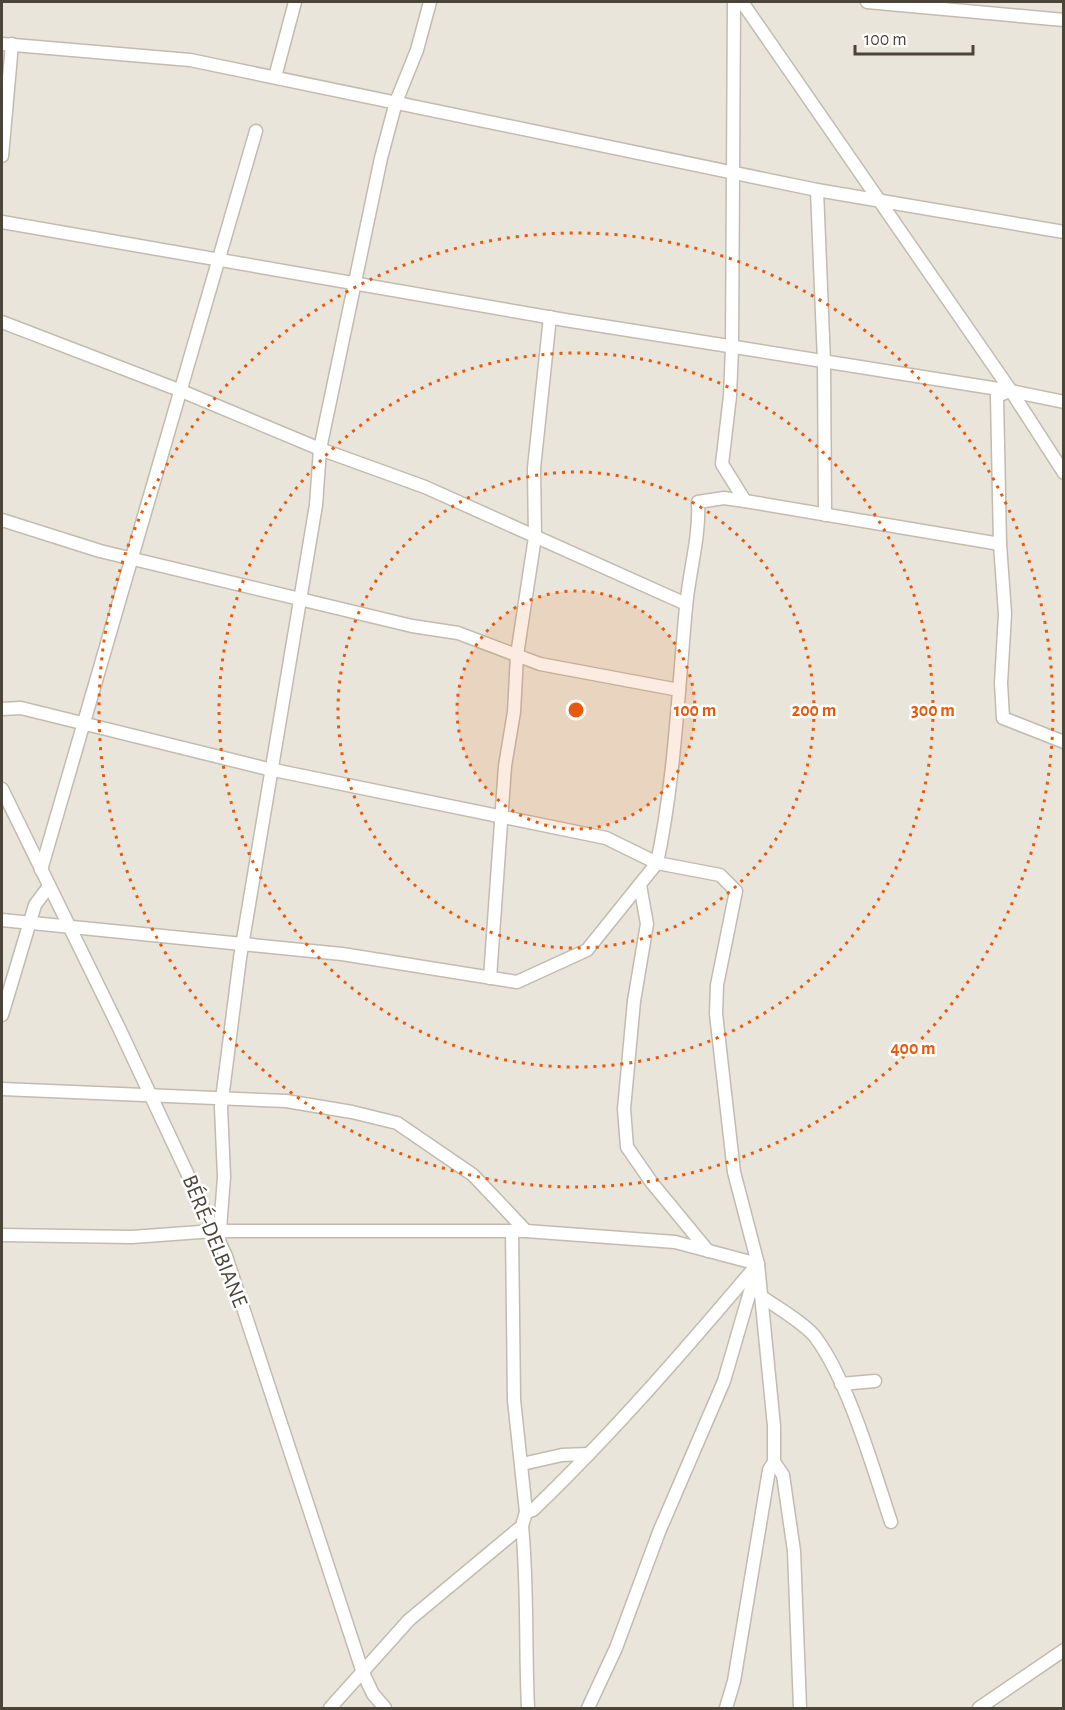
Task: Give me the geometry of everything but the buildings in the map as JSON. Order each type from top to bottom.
[{"type":"street","points":[[275,77],[295,2]]},
{"type":"street","points":[[218,1235],[224,1178],[222,1098],[242,944],[316,505],[320,448],[381,158],[396,102],[417,50],[430,2]]},
{"type":"street","points":[[734,2],[732,348],[730,396],[722,464],[745,501]]},
{"type":"street","points":[[742,2],[1011,391],[1064,473]]},
{"type":"street","points":[[867,2],[1064,20]]},
{"type":"street","points":[[2,156],[7,44],[190,60],[817,190],[1064,232]]},
{"type":"street","points":[[41,870],[256,131]]},
{"type":"street","points":[[817,190],[824,362],[825,515]]},
{"type":"street","points":[[2,222],[732,348],[1011,391],[1064,402]]},
{"type":"street","points":[[490,978],[500,818],[514,712],[517,655],[535,537],[534,468],[550,317]]},
{"type":"street","points":[[2,322],[424,487],[686,604]]},
{"type":"street","points":[[1011,391],[998,396],[1000,544],[1005,614],[1001,683],[1004,718],[1064,742]]},
{"type":"street","points":[[2,920],[342,954],[517,982],[587,950],[657,862],[666,820],[686,604],[699,518],[698,502],[724,498],[1000,544]]},
{"type":"street","points":[[2,520],[132,559],[412,626],[458,633],[540,664],[679,690]]},
{"type":"street","points":[[2,709],[21,708],[158,744],[500,818],[606,838],[657,862],[720,875],[736,891],[717,985],[716,1014],[734,1172],[758,1264],[774,1462],[783,1475],[794,1551],[800,1708]]},
{"type":"street","name":"BÉRÉ-DELBIANE","points":[[2,789],[218,1235],[363,1673],[373,1694],[385,1708]]},
{"type":"street","points":[[640,885],[647,924],[634,1001],[624,1109],[627,1147],[652,1183],[708,1251]]},
{"type":"street","points":[[2,1015],[35,905],[49,886]]},
{"type":"street","points":[[2,1089],[286,1101],[352,1112],[397,1123],[473,1175],[526,1231]]},
{"type":"street","points":[[512,1231],[514,1381],[526,1512],[522,1526],[527,1576],[525,1646],[528,1708]]},
{"type":"street","points":[[2,1236],[132,1237],[526,1231],[675,1242],[758,1264]]},
{"type":"street","points":[[526,1512],[533,1510],[659,1381],[758,1264]]},
{"type":"street","points":[[588,1708],[616,1648],[659,1532],[724,1381],[758,1264]]},
{"type":"street","points":[[761,1296],[815,1337],[841,1384],[872,1464],[891,1522]]},
{"type":"street","points":[[841,1384],[875,1381]]},
{"type":"street","points":[[522,1464],[562,1455],[589,1454]]},
{"type":"street","points":[[726,1708],[734,1681],[769,1470],[774,1462]]},
{"type":"street","points":[[330,1708],[409,1620],[522,1526]]},
{"type":"street","points":[[979,1708],[1064,1650]]},
{"type":"shaded area","points":[[2,2],[1063,2],[1063,1708],[2,1708]]}]
